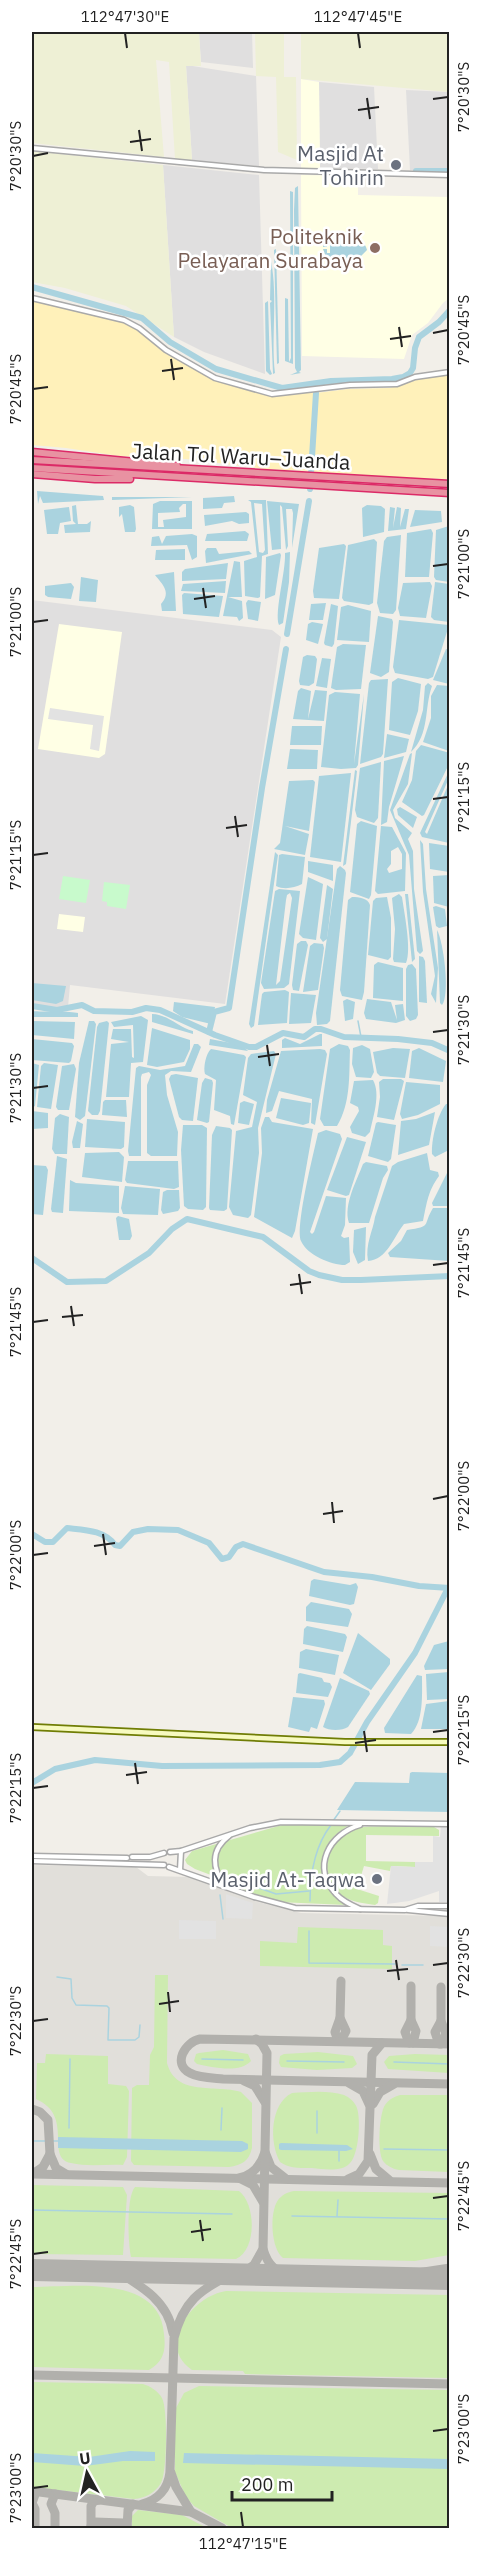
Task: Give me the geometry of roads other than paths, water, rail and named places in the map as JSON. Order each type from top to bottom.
[{"type":"highway","points":[[32,452],[224,469],[236,473]]},
{"type":"highway","name":"Jalan Tol Waru–Juanda","points":[[32,460],[450,484]]},
{"type":"highway","name":"Jalan Tol Waru–Juanda","points":[[32,468],[450,493]]},
{"type":"highway","points":[[32,474],[95,479],[156,477]]},
{"type":"main road","points":[[32,1727],[371,1743],[450,1742]]},
{"type":"street","points":[[32,148],[203,166],[301,172],[450,175]]},
{"type":"street","points":[[32,298],[123,320],[139,328],[166,350],[215,378],[273,394],[350,385],[397,384],[415,377],[450,372]]},
{"type":"street","points":[[32,1856],[150,1857],[181,1851],[234,1833],[281,1822],[450,1824]]},
{"type":"street","points":[[360,1909],[334,1893],[326,1878],[324,1860],[336,1838],[343,1831],[366,1823]]},
{"type":"street","points":[[225,1887],[214,1868],[214,1859],[221,1843],[234,1833]]},
{"type":"street","points":[[180,1870],[181,1851]]},
{"type":"street","points":[[150,1857],[150,1863]]},
{"type":"street","points":[[32,1861],[164,1865]]},
{"type":"street","points":[[169,1867],[295,1908],[405,1910],[450,1914]]},
{"type":"street","points":[[405,1910],[418,1906],[450,1906]]},
{"type":"water","points":[[298,186],[301,370],[299,372],[301,373],[290,375],[297,372],[295,368],[294,210],[295,188]]},
{"type":"water","points":[[290,191],[293,192],[293,364],[285,361],[285,298],[288,299],[289,362],[291,358]]},
{"type":"water","points":[[334,237],[359,240],[367,250],[357,263],[328,263],[323,249],[327,249],[327,253],[330,253],[330,243],[327,243],[327,247],[323,247],[323,241],[334,239]]},
{"type":"water","points":[[276,249],[279,363],[277,364],[274,250]]},
{"type":"water","points":[[271,261],[274,303],[275,373],[273,374],[270,303],[272,301],[270,300]]},
{"type":"water","points":[[268,301],[272,374],[270,375],[266,371],[265,303]]},
{"type":"water","points":[[37,491],[103,496],[104,500],[43,503],[40,496],[38,504]]},
{"type":"water","points":[[234,496],[235,502],[224,503],[222,508],[203,509],[203,498]]},
{"type":"water","points":[[112,497],[192,497],[112,500]]},
{"type":"water","points":[[248,500],[266,500],[268,554],[262,556],[260,597],[258,598],[245,596],[244,561],[257,557],[251,502]],"holes":[[[254,503],[262,504],[265,550],[263,553],[259,552]]]},
{"type":"water","points":[[160,501],[192,501],[192,529],[152,529],[153,504]],"holes":[[[186,504],[186,517],[163,520],[164,527],[158,527],[158,513],[180,512],[179,508]]]},
{"type":"water","points":[[267,501],[299,504],[292,548],[292,509],[286,509],[288,546],[286,550],[280,505],[281,549],[272,550]]},
{"type":"water","points":[[76,505],[78,524],[87,524],[91,521],[90,532],[65,533],[64,525],[76,524],[73,521],[72,506]]},
{"type":"water","points":[[130,505],[134,507],[136,529],[135,532],[125,532],[122,514],[119,517],[119,507]]},
{"type":"water","points":[[367,505],[381,506],[385,509],[384,532],[363,537],[362,508]]},
{"type":"water","points":[[69,507],[71,521],[60,523],[58,534],[47,534],[44,510]]},
{"type":"water","points":[[390,507],[395,508],[393,528],[397,507],[401,508],[400,527],[405,509],[409,509],[406,529],[388,531]]},
{"type":"water","points":[[415,510],[441,511],[442,522],[410,527]]},
{"type":"water","points":[[246,512],[249,514],[249,523],[239,524],[232,521],[205,526],[204,515]]},
{"type":"water","points":[[450,526],[449,582],[436,580],[434,577],[436,530]]},
{"type":"water","points":[[431,529],[433,533],[429,577],[405,577],[407,533]]},
{"type":"water","points":[[245,531],[249,534],[247,541],[205,541],[207,534]]},
{"type":"water","points":[[192,534],[197,536],[197,557],[192,560],[187,545],[151,546],[152,537],[159,536],[162,544],[166,536]]},
{"type":"water","points":[[401,535],[396,610],[393,614],[380,613],[377,603],[384,541],[387,537]]},
{"type":"water","points":[[374,539],[377,542],[373,603],[369,605],[344,601],[342,598],[348,545]]},
{"type":"water","points":[[344,544],[346,546],[339,599],[314,598],[319,548]]},
{"type":"water","points":[[207,548],[216,548],[219,554],[249,551],[252,554],[206,563]]},
{"type":"water","points":[[185,549],[185,560],[155,560],[156,550]]},
{"type":"water","points":[[290,552],[289,582],[283,623],[279,625],[278,611],[285,553]]},
{"type":"water","points":[[280,553],[275,595],[265,599],[266,557]]},
{"type":"water","points":[[234,561],[240,562],[242,597],[228,597],[242,601],[243,618],[239,621],[237,617],[223,616]]},
{"type":"water","points":[[228,563],[226,579],[182,581],[182,572],[185,569]]},
{"type":"water","points":[[174,572],[176,611],[162,611],[161,604],[166,592],[155,575]]},
{"type":"water","points":[[81,577],[98,580],[96,602],[79,601]]},
{"type":"water","points":[[226,581],[225,593],[181,591],[183,584]]},
{"type":"water","points":[[430,582],[432,586],[426,618],[400,616],[398,608],[403,583]]},
{"type":"water","points":[[435,582],[449,584],[449,622],[434,620],[431,617]]},
{"type":"water","points":[[71,583],[74,587],[71,599],[45,595],[45,586]]},
{"type":"water","points":[[184,593],[223,596],[219,617],[183,614],[182,595]]},
{"type":"water","points":[[248,600],[261,602],[258,621],[248,619],[246,603]]},
{"type":"water","points":[[326,603],[323,620],[309,620],[311,604]]},
{"type":"water","points":[[331,604],[338,606],[332,647],[324,643]]},
{"type":"water","points":[[348,605],[371,611],[369,642],[337,640],[341,607]]},
{"type":"water","points":[[378,616],[392,619],[393,622],[389,672],[381,677],[370,673]]},
{"type":"water","points":[[399,620],[449,625],[433,677],[428,679],[395,673],[393,667]]},
{"type":"water","points":[[312,622],[323,624],[318,644],[306,640],[308,624]]},
{"type":"water","points":[[343,644],[366,645],[361,689],[336,690],[331,688],[337,647]]},
{"type":"water","points":[[446,649],[449,650],[449,684],[433,680]]},
{"type":"water","points":[[315,656],[317,659],[314,683],[309,686],[300,685],[299,681],[303,657]]},
{"type":"water","points":[[322,658],[331,659],[327,688],[316,686]]},
{"type":"water","points":[[398,678],[421,684],[418,711],[410,735],[389,730],[392,682]]},
{"type":"water","points":[[388,679],[383,754],[381,757],[360,764],[369,683],[371,680]]},
{"type":"water","points":[[428,683],[432,686],[424,729],[411,752],[423,710],[425,686]]},
{"type":"water","points":[[437,685],[449,686],[449,751],[423,742],[431,718],[431,696]]},
{"type":"water","points":[[301,688],[311,691],[308,719],[315,690],[327,691],[324,721],[293,719],[298,691]]},
{"type":"water","points":[[335,692],[360,694],[354,764],[364,694],[356,768],[321,767],[329,695]]},
{"type":"water","points":[[292,726],[322,726],[321,745],[290,745]]},
{"type":"water","points":[[387,734],[409,739],[406,752],[384,758]]},
{"type":"water","points":[[421,745],[450,753],[449,764],[422,816],[402,802],[412,780],[416,751]]},
{"type":"water","points":[[290,749],[318,750],[317,769],[287,769]]},
{"type":"water","points":[[412,753],[408,784],[393,810],[395,818],[412,833],[408,839],[413,851],[414,889],[423,951],[420,954],[417,951],[409,855],[390,810]]},
{"type":"water","points":[[404,756],[389,807],[387,822],[381,825],[384,761]]},
{"type":"water","points":[[381,762],[378,818],[374,823],[357,817],[355,810],[360,768]]},
{"type":"water","points":[[355,770],[357,771],[346,864],[343,866]]},
{"type":"water","points":[[449,771],[449,778],[425,832],[427,834],[449,783],[449,843],[422,837],[420,833]]},
{"type":"water","points":[[351,773],[341,862],[310,857],[319,776]]},
{"type":"water","points":[[313,780],[315,782],[309,831],[285,826],[309,834],[305,855],[274,849],[280,843],[289,781]]},
{"type":"water","points":[[400,807],[417,817],[413,828],[398,815],[397,809]]},
{"type":"water","points":[[361,821],[377,826],[369,899],[350,892],[357,824]]},
{"type":"water","points":[[381,826],[392,827],[406,853],[405,891],[378,894],[375,891]],"holes":[[[398,847],[402,854],[402,869],[389,873],[387,869],[391,864],[391,851]]]},
{"type":"water","points":[[420,840],[423,844],[426,889],[438,968],[436,1003],[431,994],[435,976],[423,892]]},
{"type":"water","points":[[429,843],[449,846],[449,872],[430,869]]},
{"type":"water","points":[[275,852],[278,855],[254,1026],[251,1028],[249,1024]]},
{"type":"water","points":[[279,855],[305,857],[302,884],[289,888],[276,886]]},
{"type":"water","points":[[308,861],[333,865],[333,881],[308,872]]},
{"type":"water","points":[[340,866],[346,873],[330,1021],[327,1024],[317,1025],[316,1013],[337,869]]},
{"type":"water","points":[[449,875],[449,907],[434,903],[433,876]]},
{"type":"water","points":[[308,877],[323,884],[316,940],[303,938],[299,934]]},
{"type":"water","points":[[327,885],[333,889],[327,939],[323,942],[320,938]]},
{"type":"water","points":[[279,889],[300,891],[289,984],[284,988],[264,989],[261,983],[275,891]],"holes":[[[290,893],[292,898],[280,981],[276,985],[287,895]]]},
{"type":"water","points":[[399,894],[402,897],[407,931],[408,957],[406,963],[394,962],[393,959],[395,929],[392,898]]},
{"type":"water","points":[[405,894],[408,894],[415,959],[412,962]]},
{"type":"water","points":[[352,897],[365,899],[370,905],[362,1000],[342,996],[340,990],[348,900]]},
{"type":"water","points":[[387,897],[391,918],[391,957],[388,960],[368,955],[373,901],[376,898]]},
{"type":"water","points":[[433,907],[445,909],[447,926],[439,928],[436,926]]},
{"type":"water","points":[[437,930],[445,969],[446,991],[442,1005],[440,1003]]},
{"type":"water","points":[[306,941],[308,945],[299,991],[293,990],[292,985],[297,944]]},
{"type":"water","points":[[314,943],[323,944],[324,948],[318,990],[303,992],[310,946]]},
{"type":"water","points":[[419,956],[425,961],[427,1003],[419,1002]]},
{"type":"water","points":[[378,962],[403,968],[403,1001],[373,998],[374,965]]},
{"type":"water","points":[[412,964],[416,969],[418,1015],[416,1019],[410,1021],[406,1016],[406,969]]},
{"type":"water","points":[[32,983],[66,986],[63,1001],[56,1004],[32,1000]]},
{"type":"water","points":[[285,990],[289,992],[287,1023],[258,1025],[262,994]]},
{"type":"water","points":[[291,993],[316,995],[311,1023],[289,1024]]},
{"type":"water","points":[[347,999],[355,1002],[353,1019],[345,1021],[343,1001]]},
{"type":"water","points":[[367,999],[391,1002],[397,1020],[395,1005],[403,1004],[405,1020],[396,1023],[366,1019],[364,1013]]},
{"type":"water","points":[[174,1002],[215,1007],[211,1024],[182,1017],[173,1011]]},
{"type":"water","points":[[32,1011],[74,1012],[78,1013],[78,1017],[33,1017]]},
{"type":"water","points":[[152,1014],[168,1018],[193,1031],[193,1034],[152,1022]]},
{"type":"water","points":[[141,1016],[148,1020],[143,1062],[131,1063],[129,1097],[106,1097],[111,1044],[129,1042],[111,1039],[113,1029],[131,1029],[132,1057],[134,1058],[133,1025],[114,1027],[111,1022]]},
{"type":"water","points":[[32,1021],[75,1022],[74,1039],[32,1035]]},
{"type":"water","points":[[89,1021],[94,1021],[96,1024],[85,1116],[80,1120],[75,1117],[79,1063]]},
{"type":"water","points":[[107,1021],[109,1023],[100,1111],[98,1115],[92,1115],[88,1111],[97,1027],[99,1023]]},
{"type":"water","points":[[152,1028],[190,1040],[190,1049],[184,1062],[157,1067],[147,1065]]},
{"type":"water","points":[[322,1034],[322,1046],[282,1048],[282,1040],[285,1038],[300,1044]]},
{"type":"water","points":[[32,1039],[72,1043],[74,1046],[71,1061],[69,1063],[32,1060]]},
{"type":"water","points":[[210,1039],[242,1045],[248,1051],[209,1045]]},
{"type":"water","points":[[194,1044],[201,1047],[191,1072],[171,1071],[165,1075],[167,1095],[178,1132],[177,1156],[151,1156],[147,1153],[147,1085],[151,1075],[149,1072],[142,1074],[141,1077],[141,1156],[129,1156],[136,1068],[139,1066],[160,1070],[185,1066]]},
{"type":"water","points":[[339,1044],[348,1046],[350,1050],[347,1098],[337,1126],[324,1126],[320,1119],[330,1049]]},
{"type":"water","points":[[362,1045],[370,1049],[374,1072],[371,1078],[356,1077],[352,1064],[353,1048]]},
{"type":"water","points":[[393,1048],[410,1049],[405,1078],[380,1076],[377,1073],[373,1052]]},
{"type":"water","points":[[419,1048],[446,1061],[443,1082],[409,1078],[412,1051]]},
{"type":"water","points":[[211,1049],[246,1057],[234,1125],[231,1124],[230,1116],[214,1110],[216,1080],[204,1071],[206,1057]]},
{"type":"water","points":[[325,1050],[327,1054],[315,1125],[311,1123],[312,1099],[279,1091],[272,1111],[266,1113],[267,1100],[281,1051]]},
{"type":"water","points":[[274,1051],[276,1054],[258,1128],[259,1153],[251,1215],[248,1218],[233,1215],[229,1207],[236,1131],[252,1127],[257,1102],[243,1095],[248,1058],[251,1054]]},
{"type":"water","points":[[32,1063],[39,1065],[35,1106],[32,1108]]},
{"type":"water","points":[[44,1063],[58,1065],[51,1109],[37,1107],[41,1066]]},
{"type":"water","points":[[74,1064],[76,1069],[69,1110],[58,1110],[56,1107],[62,1066]]},
{"type":"water","points":[[171,1075],[198,1078],[193,1121],[182,1120],[179,1117],[169,1079]]},
{"type":"water","points":[[205,1078],[212,1080],[213,1083],[209,1122],[207,1123],[197,1120],[202,1083]]},
{"type":"water","points":[[383,1079],[404,1081],[394,1120],[377,1117],[380,1097],[379,1082]]},
{"type":"water","points":[[373,1080],[376,1106],[370,1132],[365,1137],[352,1133],[350,1127],[359,1111],[358,1107],[350,1103],[354,1081]]},
{"type":"water","points":[[406,1082],[440,1085],[440,1104],[418,1115],[402,1119],[400,1114]]},
{"type":"water","points":[[281,1098],[311,1103],[309,1123],[303,1125],[276,1118]]},
{"type":"water","points":[[105,1100],[126,1100],[127,1117],[102,1115]]},
{"type":"water","points":[[244,1101],[254,1104],[249,1125],[238,1123],[240,1103]]},
{"type":"water","points":[[446,1104],[449,1104],[449,1150],[435,1157],[432,1154],[434,1135],[437,1121]]},
{"type":"water","points":[[32,1111],[48,1113],[48,1128],[32,1129]]},
{"type":"water","points":[[435,1112],[429,1145],[398,1155],[401,1121],[416,1119]]},
{"type":"water","points":[[60,1114],[69,1117],[67,1154],[55,1154],[52,1149],[55,1118]]},
{"type":"water","points":[[265,1117],[269,1117],[272,1122],[313,1129],[292,1238],[254,1217],[262,1153],[261,1128]]},
{"type":"water","points":[[87,1119],[125,1122],[124,1147],[121,1149],[85,1147]]},
{"type":"water","points":[[77,1121],[83,1124],[80,1148],[73,1148],[72,1142]]},
{"type":"water","points":[[378,1122],[396,1125],[391,1159],[388,1162],[368,1156]]},
{"type":"water","points":[[183,1125],[202,1125],[207,1128],[206,1207],[203,1210],[188,1209],[184,1206],[181,1150]]},
{"type":"water","points":[[216,1126],[232,1130],[227,1209],[224,1211],[209,1208],[212,1135]]},
{"type":"water","points":[[326,1130],[340,1134],[342,1139],[310,1232],[312,1234],[314,1232],[326,1196],[346,1198],[345,1225],[341,1236],[349,1237],[350,1262],[345,1265],[339,1265],[314,1255],[301,1241],[301,1220],[309,1172],[318,1133]]},
{"type":"water","points":[[347,1137],[366,1142],[349,1195],[346,1196],[327,1190]]},
{"type":"water","points":[[119,1152],[124,1157],[122,1182],[82,1177],[85,1153]]},
{"type":"water","points":[[427,1153],[430,1170],[438,1172],[439,1176],[430,1192],[423,1221],[404,1224],[385,1252],[375,1260],[368,1261],[368,1249],[375,1217],[392,1166]]},
{"type":"water","points":[[57,1156],[67,1159],[63,1213],[52,1212],[51,1209]]},
{"type":"water","points":[[128,1161],[178,1161],[179,1187],[174,1189],[127,1183],[125,1180]]},
{"type":"water","points":[[366,1162],[387,1166],[388,1170],[383,1178],[369,1223],[349,1223],[349,1201],[363,1164]]},
{"type":"water","points":[[32,1165],[46,1166],[48,1170],[43,1215],[32,1214]]},
{"type":"water","points":[[449,1169],[449,1206],[433,1206],[432,1203]]},
{"type":"water","points":[[70,1180],[76,1183],[119,1186],[119,1213],[69,1211]]},
{"type":"water","points":[[125,1186],[160,1189],[158,1215],[123,1214],[121,1208]]},
{"type":"water","points":[[179,1190],[180,1208],[178,1211],[163,1214],[161,1210],[163,1192]]},
{"type":"water","points":[[433,1208],[449,1208],[449,1261],[390,1257],[388,1253],[401,1241],[407,1230],[426,1224]]},
{"type":"water","points":[[118,1216],[129,1219],[132,1236],[130,1240],[119,1240],[116,1218]]},
{"type":"water","points":[[366,1227],[365,1260],[358,1264],[353,1252],[354,1230]]},
{"type":"water","points":[[314,1579],[350,1585],[356,1583],[358,1587],[354,1604],[309,1596],[311,1581]]},
{"type":"water","points":[[311,1602],[349,1609],[352,1614],[348,1627],[306,1621],[306,1607]]},
{"type":"water","points":[[307,1626],[345,1634],[347,1637],[343,1652],[303,1644],[304,1629]]},
{"type":"water","points":[[358,1633],[390,1659],[390,1664],[371,1690],[343,1673]]},
{"type":"water","points":[[449,1641],[449,1669],[425,1670],[424,1666],[434,1645]]},
{"type":"water","points":[[306,1649],[339,1655],[335,1675],[299,1668],[300,1652]]},
{"type":"water","points":[[449,1672],[449,1699],[427,1700],[426,1674]]},
{"type":"water","points":[[300,1673],[322,1678],[324,1682],[330,1683],[332,1687],[328,1697],[296,1693]]},
{"type":"water","points":[[417,1675],[422,1676],[422,1699],[415,1729],[411,1734],[385,1733],[384,1728]]},
{"type":"water","points":[[340,1678],[369,1691],[370,1694],[348,1727],[339,1730],[329,1729],[323,1727]]},
{"type":"water","points":[[293,1697],[324,1700],[325,1704],[317,1729],[311,1727],[309,1732],[288,1727]]},
{"type":"water","points":[[449,1701],[449,1729],[421,1729],[426,1704]]},
{"type":"water","points":[[412,1772],[449,1773],[449,1812],[337,1810],[355,1782],[409,1783]]},
{"type":"water","points":[[58,2137],[242,2141],[248,2144],[248,2149],[241,2152],[58,2148]]},
{"type":"water","points":[[279,2144],[347,2145],[353,2149],[346,2151],[281,2150]]},
{"type":"water","points":[[130,2451],[155,2452],[155,2461],[123,2461],[85,2466],[32,2462],[32,2453],[89,2457]]},
{"type":"water","points":[[184,2453],[449,2459],[449,2469],[183,2463]]},
{"type":"waterway","points":[[416,171],[450,171]]},
{"type":"waterway","points":[[32,287],[142,318],[170,342],[216,369],[282,388],[331,381],[403,377],[413,368],[415,348],[419,337],[439,322],[450,310]]},
{"type":"waterway","points":[[310,489],[316,393]]},
{"type":"waterway","points":[[287,634],[309,501]]},
{"type":"waterway","points":[[209,1032],[214,1012],[229,1008],[262,788],[286,649]]},
{"type":"waterway","points":[[32,1006],[57,1010],[82,1005],[94,1011],[132,1012],[146,1008],[160,1010],[215,1035],[249,1047],[256,1047],[283,1033],[304,1037],[315,1029],[321,1029],[344,1037],[432,1043],[450,1051]]},
{"type":"waterway","points":[[358,1021],[361,1037]]},
{"type":"waterway","points":[[32,1258],[67,1282],[106,1281],[149,1253],[172,1229],[187,1219],[263,1237],[309,1271],[342,1280],[450,1276]]},
{"type":"waterway","points":[[32,1534],[45,1542],[53,1542],[67,1528],[81,1529],[105,1536],[115,1545],[120,1546],[133,1532],[148,1529],[178,1530],[209,1543],[222,1559],[229,1557],[236,1547],[243,1544],[324,1572],[372,1577],[419,1586],[450,1588]]},
{"type":"waterway","points":[[32,1783],[55,1769],[95,1760],[162,1766],[320,1765],[340,1762],[350,1753],[367,1722],[415,1653],[448,1588]]},
{"type":"waterway","points":[[333,1821],[340,1811]]},
{"type":"waterway","points":[[310,1901],[314,1861],[325,1833],[331,1825]]},
{"type":"waterway","points":[[225,1883],[234,1879],[276,1894],[309,1891]]},
{"type":"waterway","points":[[220,1895],[223,1919]]},
{"type":"waterway","points":[[309,1931],[309,1963],[395,1964]]},
{"type":"waterway","points":[[402,1965],[423,1965]]},
{"type":"waterway","points":[[57,1977],[71,1979],[72,1998],[76,2005],[107,2006],[109,2008],[108,2040],[135,2040],[139,2037],[140,2025]]},
{"type":"waterway","points":[[69,2128],[70,2059]]},
{"type":"waterway","points":[[202,2059],[243,2060]]},
{"type":"waterway","points":[[287,2061],[344,2062]]},
{"type":"waterway","points":[[394,2062],[450,2064]]},
{"type":"waterway","points":[[221,2130],[222,2108]]},
{"type":"waterway","points":[[317,2111],[317,2133]]},
{"type":"waterway","points":[[32,2141],[58,2141]]},
{"type":"waterway","points":[[384,2149],[450,2150]]},
{"type":"waterway","points":[[339,2151],[339,2161]]},
{"type":"waterway","points":[[337,2216],[338,2200]]},
{"type":"waterway","points":[[32,2210],[232,2214]]},
{"type":"waterway","points":[[292,2216],[450,2219]]},
{"type":"place","name":"Masjid At Tohirin","points":[[396,165]]},
{"type":"place","name":"Politeknik Pelayaran Surabaya","points":[[375,248]]},
{"type":"place","name":"Masjid At-Taqwa","points":[[377,1879]]}]
